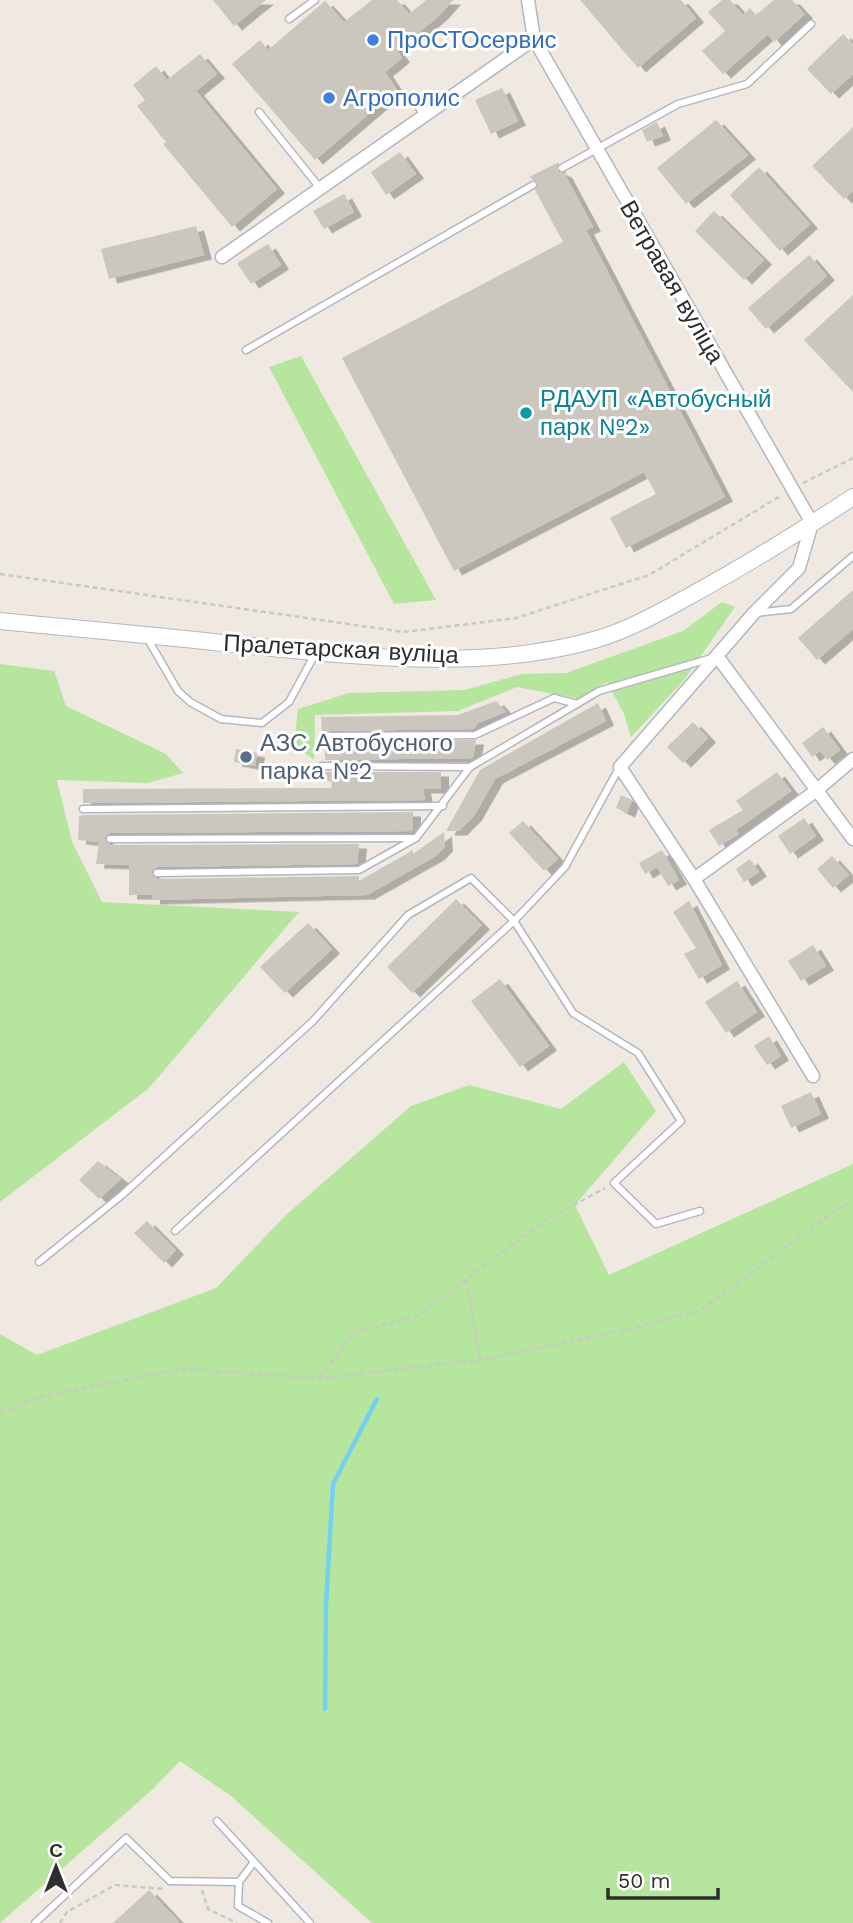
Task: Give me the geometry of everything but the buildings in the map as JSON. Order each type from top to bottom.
[{"type":"main road","name":"Пралетарская вуліца","points":[[0,621],[316,652],[408,658],[482,657],[548,651],[597,639],[654,615],[734,573],[853,497]]},
{"type":"street","name":"Ветравая вуліца","points":[[528,0],[534,39],[812,523]]},
{"type":"street","points":[[222,257],[534,39]]},
{"type":"street","points":[[812,523],[799,568],[754,613],[620,767],[694,879],[813,1076]]},
{"type":"street","points":[[717,656],[853,839]]},
{"type":"street","points":[[694,879],[817,790],[853,760]]},
{"type":"lane","points":[[289,19],[315,0]]},
{"type":"lane","points":[[562,168],[678,104],[747,84],[811,24]]},
{"type":"lane","points":[[410,95],[424,115]]},
{"type":"lane","points":[[259,112],[320,188]]},
{"type":"lane","points":[[246,350],[533,185]]},
{"type":"lane","points":[[754,613],[791,609],[853,556]]},
{"type":"lane","points":[[145,635],[178,691],[220,719],[262,723],[289,702],[316,652]]},
{"type":"lane","points":[[156,873],[359,870],[416,838],[443,806],[470,767],[599,691],[717,656]]},
{"type":"lane","points":[[325,736],[475,735],[554,698],[577,704]]},
{"type":"lane","points":[[322,766],[470,767]]},
{"type":"lane","points":[[175,1231],[513,921],[565,867],[620,767]]},
{"type":"lane","points":[[83,809],[443,806]]},
{"type":"lane","points":[[110,839],[416,838]]},
{"type":"lane","points":[[39,1262],[122,1195],[313,1021],[408,915],[471,878],[513,921],[573,1013],[638,1053],[681,1121],[614,1183],[656,1224],[700,1211]]},
{"type":"lane","points":[[217,1821],[310,1923]]},
{"type":"lane","points":[[35,1923],[126,1838],[170,1881],[239,1882]]},
{"type":"lane","points":[[254,1862],[239,1882],[238,1906],[268,1923]]},
{"type":"path","points":[[0,574],[404,632],[516,618],[649,575],[792,489],[853,458]]},
{"type":"path","points":[[320,1378],[353,1333],[417,1316],[543,1222],[614,1183]]},
{"type":"path","points":[[0,1412],[44,1395],[182,1369],[320,1378],[480,1360],[630,1329],[701,1310],[837,1209],[853,1203]]},
{"type":"path","points":[[466,1279],[480,1360]]},
{"type":"path","points":[[61,1923],[67,1912],[115,1885],[165,1889]]},
{"type":"path","points":[[190,1890],[202,1890],[208,1909],[237,1923]]},
{"type":"green space","points":[[301,356],[436,600],[394,604],[269,367]]},
{"type":"green space","points":[[722,602],[735,607],[684,680],[631,737],[624,714],[607,682],[578,699],[517,687],[458,711],[315,715],[314,760],[294,745],[298,709],[349,693],[464,690],[522,674],[566,673],[683,631]]},
{"type":"green space","points":[[0,664],[54,671],[66,706],[166,754],[183,773],[148,783],[57,780],[72,842],[102,902],[299,912],[149,1088],[0,1202]]},
{"type":"green space","points":[[624,1062],[656,1111],[575,1205],[609,1275],[853,1164],[853,1923],[372,1923],[231,1796],[180,1761],[152,1790],[0,1923],[0,1334],[37,1355],[216,1288],[286,1215],[411,1106],[469,1085],[561,1109]]},
{"type":"waterway","points":[[325,1709],[326,1603],[333,1484],[377,1399]]},
{"type":"place","name":"ПроСТОсервис","points":[[373,40]]},
{"type":"place","name":"Агрополис","points":[[329,98]]},
{"type":"place","name":"РДАУП «Автобусный парк №2»","points":[[526,413]]},
{"type":"place","name":"АЗС Автобусного парка №2","points":[[246,757]]}]
